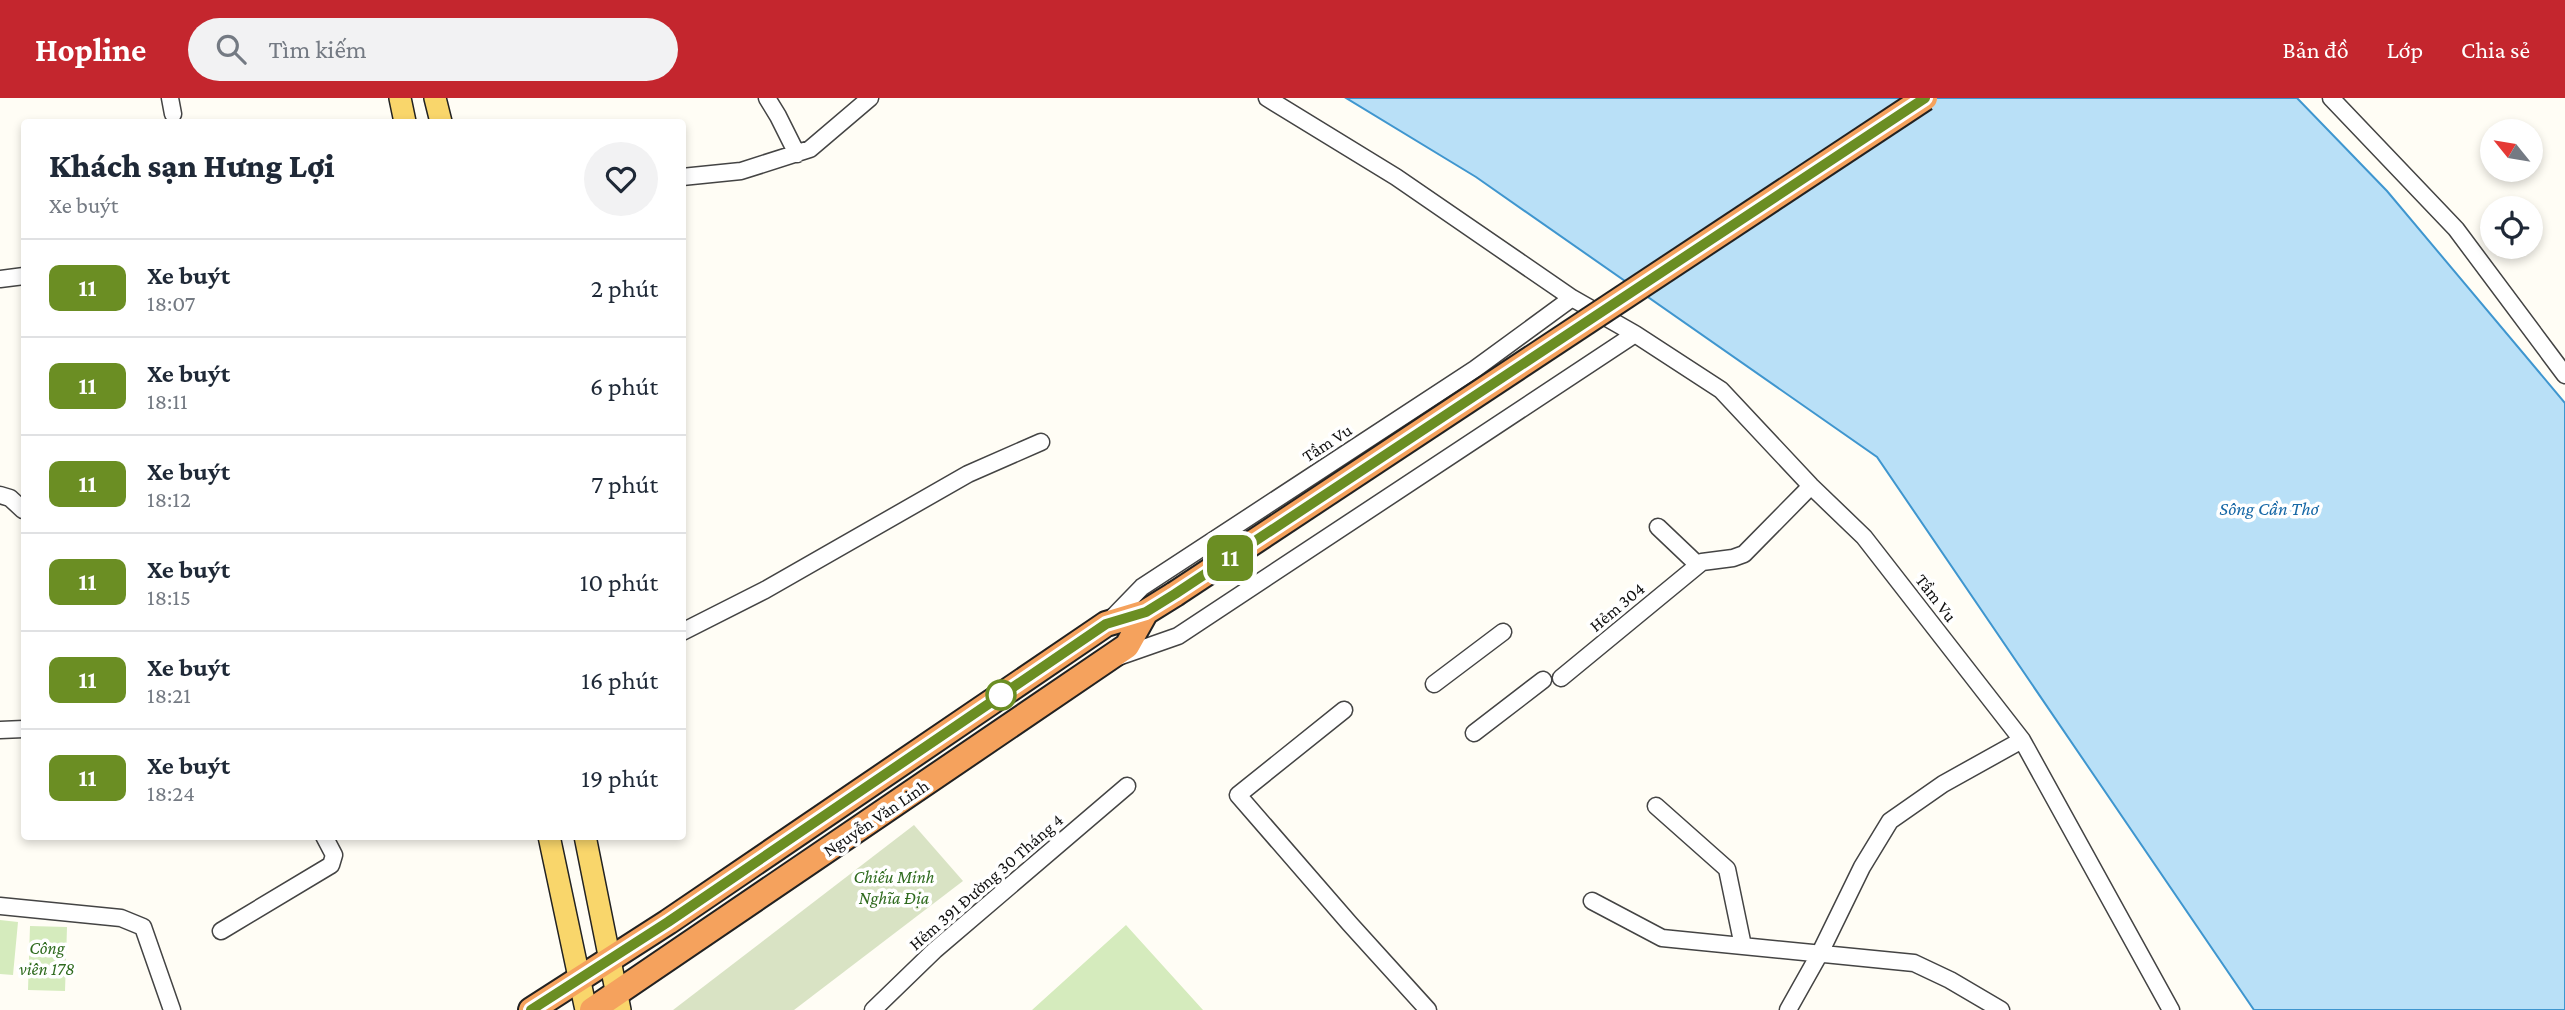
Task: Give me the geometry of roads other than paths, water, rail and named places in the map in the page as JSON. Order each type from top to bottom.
[{"type":"highway","name":"Nguyễn Văn Linh","points":[[531,1010],[668,922],[1106,624],[1146,612],[1175,594],[1925,98]]},
{"type":"highway","name":"Nguyễn Văn Linh","points":[[592,1010],[619,1002],[1106,662],[1127,646],[1146,612]]},
{"type":"main road","points":[[400,98],[404,119]]},
{"type":"main road","points":[[435,98],[440,119]]},
{"type":"main road","points":[[551,840],[586,1010]]},
{"type":"main road","points":[[586,840],[619,1002]]},
{"type":"street","points":[[767,98],[797,154]]},
{"type":"street","points":[[686,177],[741,172],[810,149],[870,98]]},
{"type":"street","name":"Tầm Vu","points":[[1266,98],[1396,177],[1572,298],[1635,334],[1721,390],[1811,486],[1864,537],[2022,740],[2171,1010]]},
{"type":"street","points":[[2331,98],[2456,229],[2565,375]]},
{"type":"street","points":[[0,279],[21,276]]},
{"type":"street","name":"Tầm Vu","points":[[1106,624],[1142,587],[1475,369],[1572,298]]},
{"type":"street","points":[[1106,662],[1178,636],[1635,334]]},
{"type":"street","points":[[686,630],[765,590],[968,474],[1041,442]]},
{"type":"street","name":"Hẻm 304","points":[[1561,678],[1698,565],[1705,561],[1744,554],[1811,486]]},
{"type":"street","points":[[0,495],[21,508]]},
{"type":"street","points":[[1658,527],[1698,565]]},
{"type":"street","points":[[1434,684],[1503,632]]},
{"type":"street","points":[[1474,733],[1543,680]]},
{"type":"street","points":[[1344,710],[1238,795],[1428,1010]]},
{"type":"street","points":[[0,730],[21,729]]},
{"type":"street","points":[[1788,1010],[1820,953],[1862,867],[1890,821],[1943,784],[2022,740]]},
{"type":"street","name":"Hẻm 391 Đường 30 Tháng 4","points":[[873,1010],[935,950],[1127,786]]},
{"type":"street","points":[[1656,806],[1727,869],[1743,946]]},
{"type":"street","points":[[221,931],[331,865],[334,855],[326,840]]},
{"type":"street","points":[[1592,901],[1662,938],[1914,963],[2001,1010]]},
{"type":"street","points":[[0,905],[121,918],[143,927],[172,1010]]},
{"type":"water","name":"Sông Cần Thơ","points":[[1346,98],[2297,98],[2387,191],[2565,403],[2565,1010],[2254,1010],[1877,457],[1476,177]]},
{"type":"park label","name":"Chiếu Minh Nghĩa Địa","points":[[894,887]]},
{"type":"park label","name":"Công viên 178","points":[[47,958]]}]
